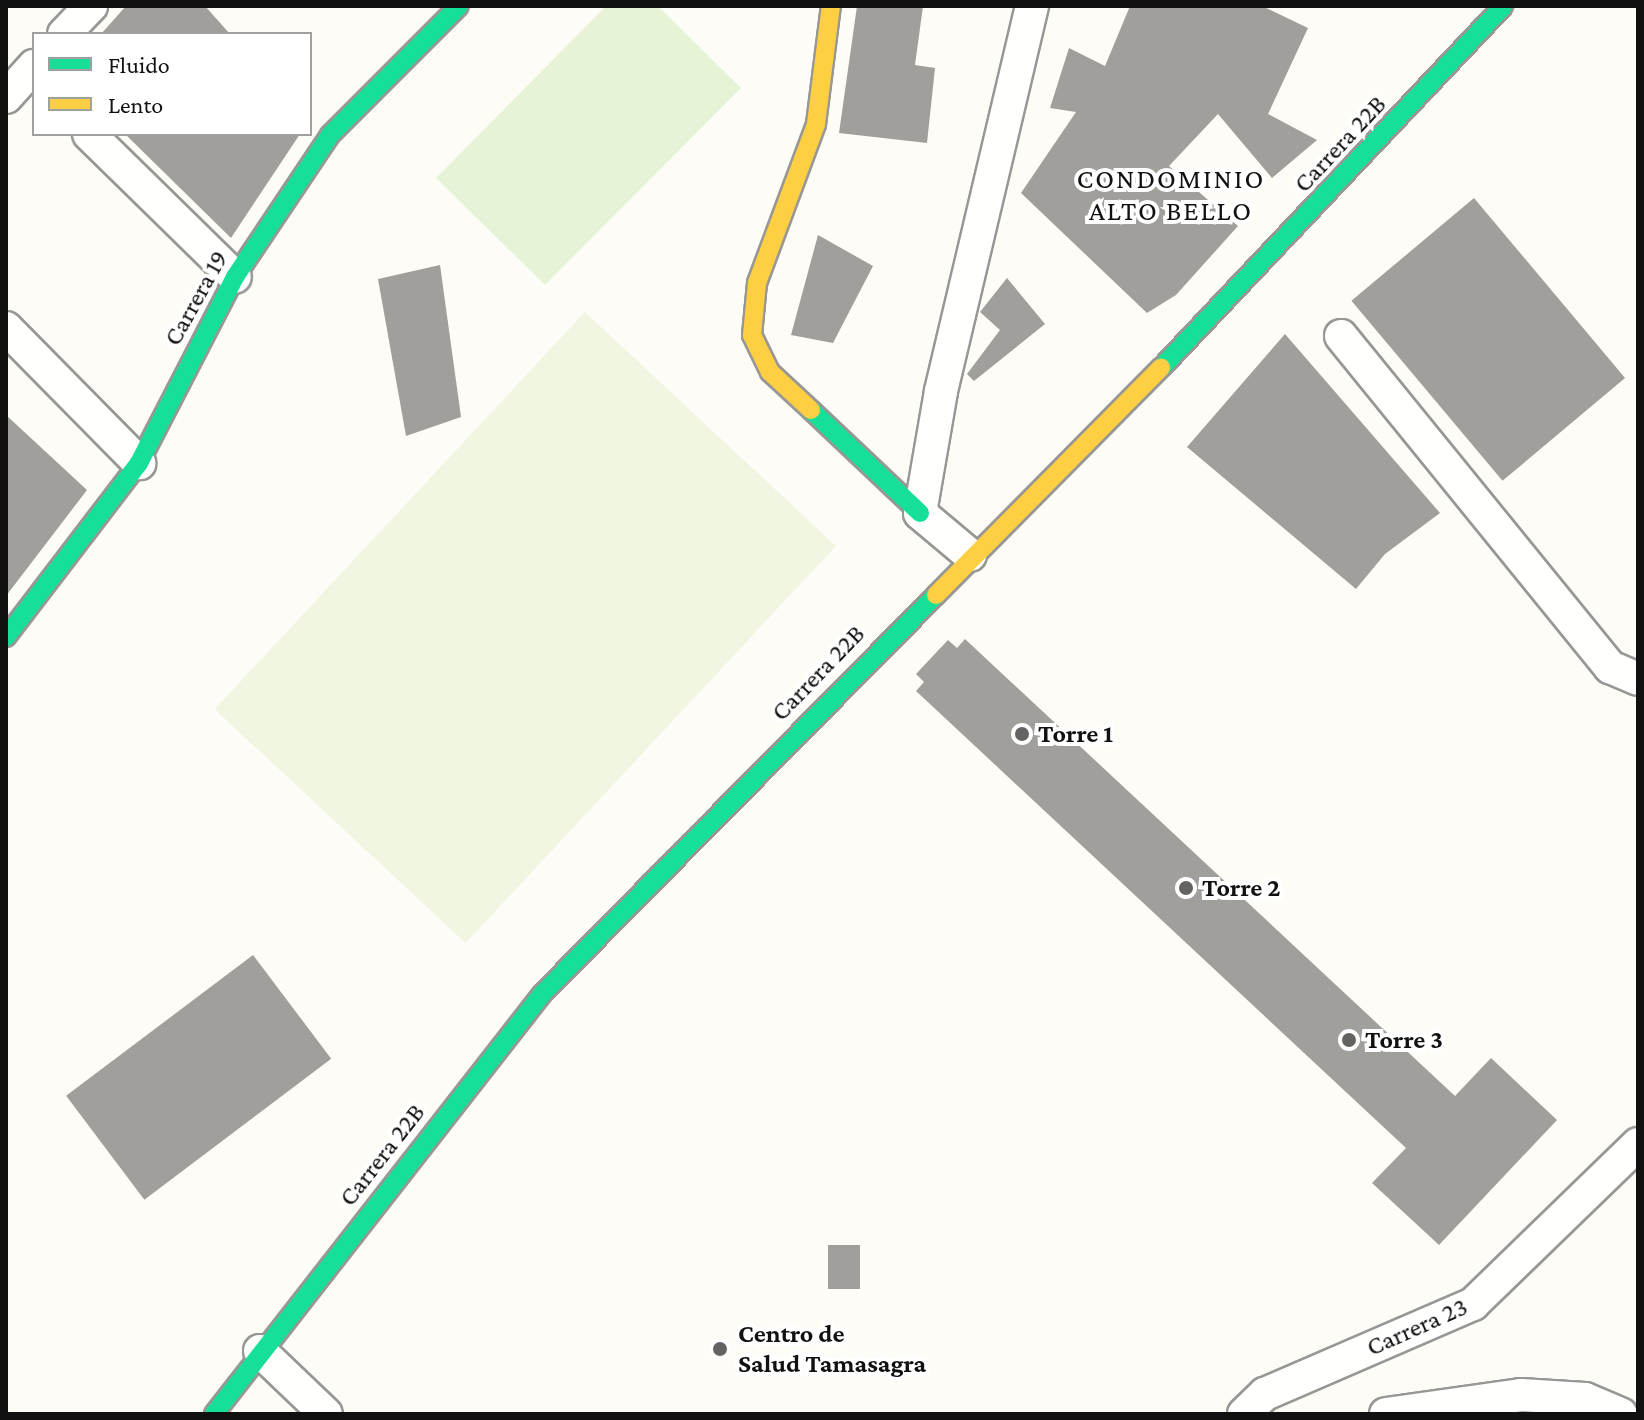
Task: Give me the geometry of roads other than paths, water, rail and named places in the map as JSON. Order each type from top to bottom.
[{"type":"street","points":[[66,32],[91,6]]},
{"type":"street","name":"Carrera 19","points":[[7,635],[139,463],[235,277],[330,135],[459,6]]},
{"type":"street","points":[[831,6],[816,124],[757,283],[752,335],[770,372],[920,513],[970,555]]},
{"type":"street","points":[[920,513],[941,391],[1032,6]]},
{"type":"street","name":"Carrera 22B","points":[[214,1414],[260,1351],[542,994],[970,555],[1269,259],[1503,6]]},
{"type":"street","points":[[91,136],[235,277]]},
{"type":"street","points":[[6,328],[139,463]]},
{"type":"street","points":[[1341,336],[1610,667],[1638,679]]},
{"type":"street","name":"Carrera 23","points":[[1244,1414],[1265,1394],[1473,1304],[1638,1144]]},
{"type":"street","points":[[260,1351],[326,1414]]},
{"type":"street","points":[[1386,1414],[1418,1413],[1521,1395],[1585,1399],[1621,1414]]},
{"type":"place","name":"Torre 1","points":[[1022,734]]},
{"type":"place","name":"Torre 2","points":[[1186,888]]},
{"type":"place","name":"Torre 3","points":[[1349,1040]]},
{"type":"place","name":"Centro de Salud Tamasagra","points":[[720,1349]]},
{"type":"district","name":"CONDOMINIO ALTO BELLO","points":[[1171,195]]}]
